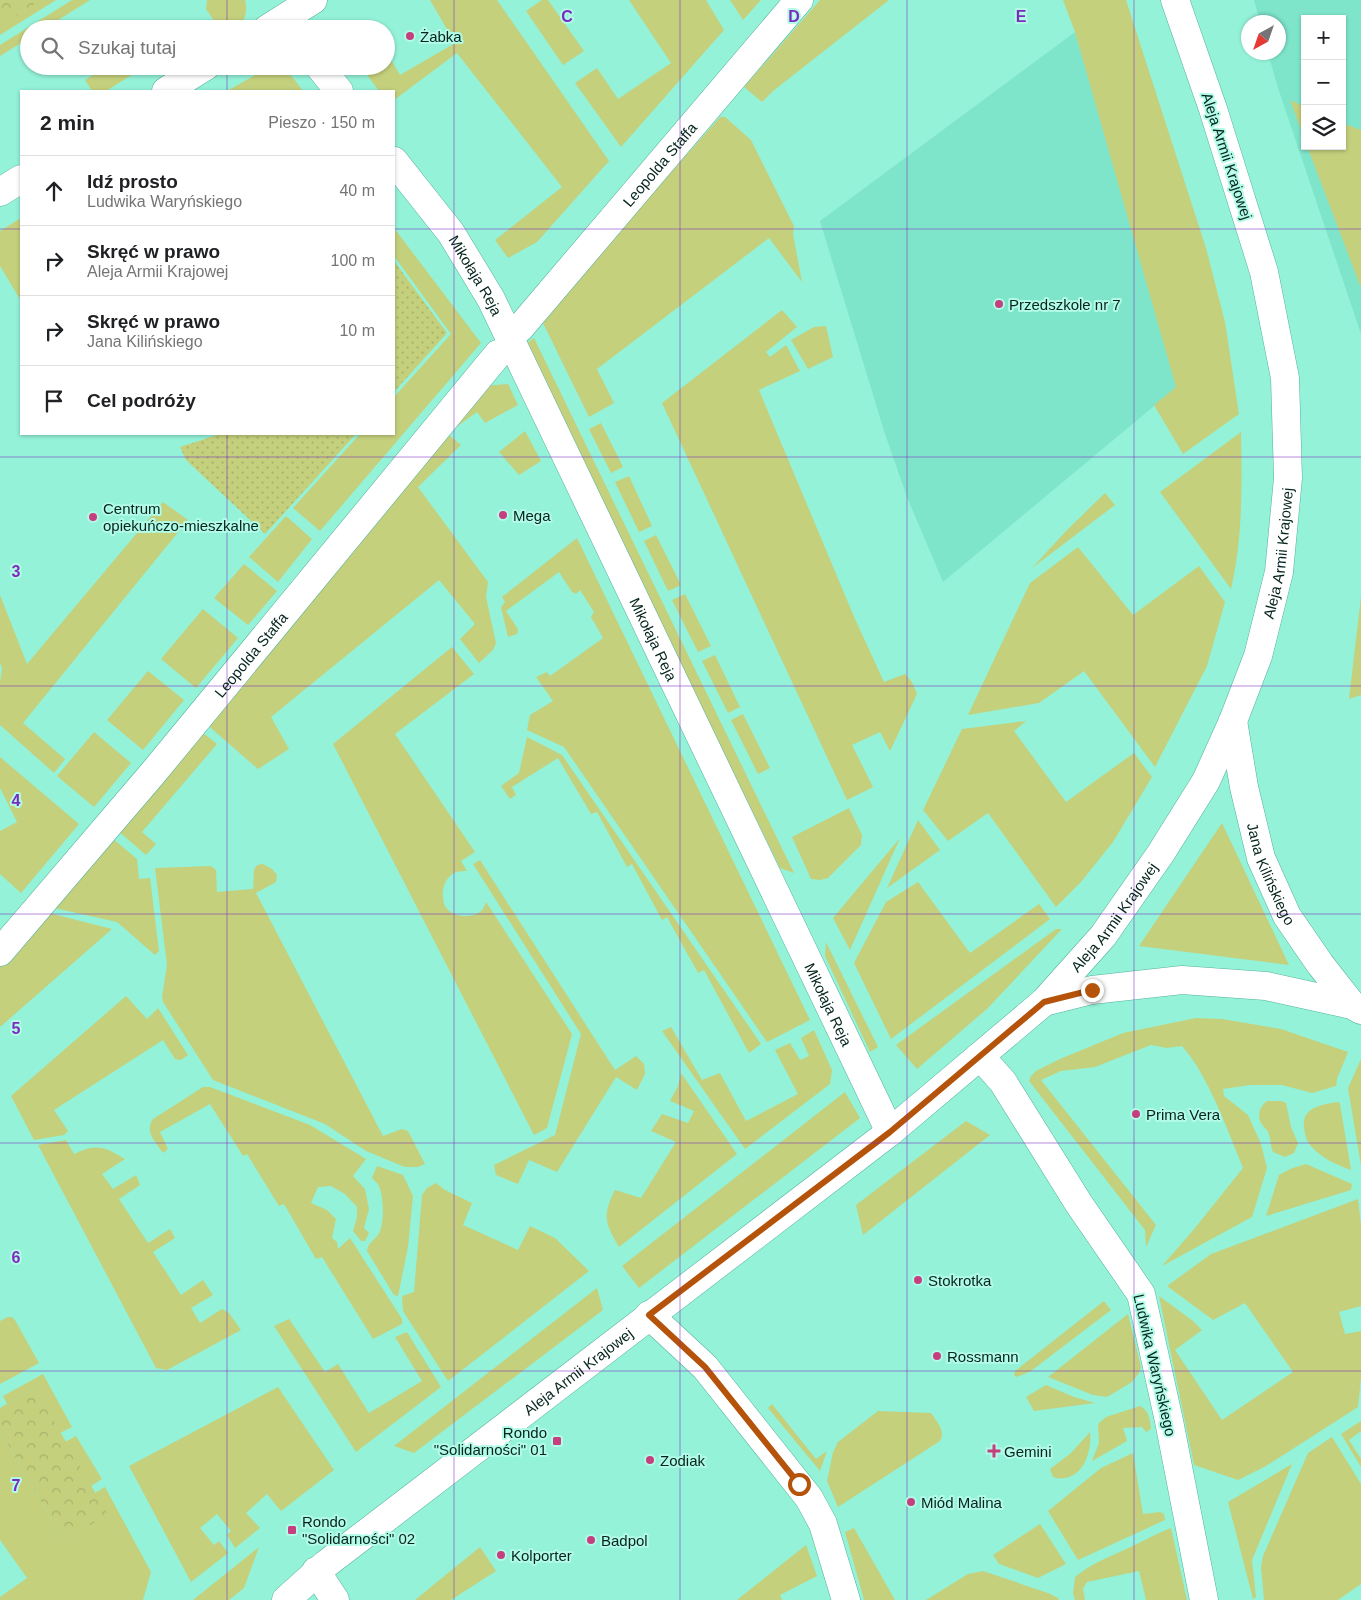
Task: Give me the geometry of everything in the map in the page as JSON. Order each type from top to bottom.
[{"type":"street","points":[[278,19],[312,0]]},
{"type":"street","name":"Leopolda Staffa","points":[[520,328],[799,0]]},
{"type":"street","name":"Aleja Armii Krajowej","points":[[268,1600],[316,1571],[890,1132],[1044,1002],[1103,936],[1161,853],[1206,780],[1233,721],[1258,656],[1279,572],[1288,478],[1285,378],[1264,272],[1213,109],[1176,0]]},
{"type":"street","points":[[168,90],[192,75]]},
{"type":"street","points":[[326,75],[338,90]]},
{"type":"street","name":"Mikołaja Reja","points":[[395,162],[451,233],[491,299],[890,1132]]},
{"type":"street","points":[[0,192],[20,180]]},
{"type":"street","name":"Leopolda Staffa","points":[[0,952],[153,773],[498,354]]},
{"type":"street","name":"Jana Kilińskiego","points":[[1233,721],[1244,787],[1261,858],[1287,916],[1320,964],[1356,1008]]},
{"type":"street","name":"Jana Kilińskiego","points":[[1044,1002],[1092,990],[1182,980],[1266,986],[1356,1008]]},
{"type":"street","name":"Ludwika Waryńskiego","points":[[980,1056],[1003,1082],[1075,1197],[1142,1294],[1170,1421],[1204,1600]]},
{"type":"street","points":[[649,1315],[705,1367],[799,1484],[820,1516],[846,1600]]},
{"type":"street","points":[[316,1571],[335,1600]]},
{"type":"street","name":"Aleja Armii Krajowej","points":[[286,1600],[316,1571]]},
{"type":"shaded area","points":[[1254,0],[1361,0],[1361,334],[1270,60],[1286,60],[1286,15],[1258,15]]},
{"type":"shaded area","name":"Przedszkole nr 7","points":[[1075,32],[1177,387],[943,582],[907,497],[885,434],[820,221]]},
{"type":"green space","points":[[0,0],[56,0],[24,20],[20,20],[20,22],[0,35]]},
{"type":"green space","points":[[0,0],[41,0],[8,21],[0,8]]},
{"type":"green space","points":[[72,0],[90,0],[58,20],[40,20]]},
{"type":"green space","points":[[207,0],[245,0],[246,8],[243,20],[214,20],[206,9]]},
{"type":"green space","points":[[430,0],[497,0],[609,161],[537,242],[508,258],[495,240],[562,187],[457,53],[395,99],[395,90],[378,90],[367,75],[395,75],[395,67],[400,75],[455,43]]},
{"type":"green space","points":[[542,0],[548,0],[584,51],[563,65],[526,11]]},
{"type":"green space","points":[[629,0],[706,0],[724,30],[621,147],[575,83],[597,68],[618,99],[671,63]]},
{"type":"green space","points":[[730,0],[761,0],[743,20]]},
{"type":"green space","points":[[820,0],[889,0],[773,91],[762,102],[744,87]]},
{"type":"green space","points":[[1063,0],[1126,0],[1206,248],[1225,322],[1239,414],[1183,454],[1154,405],[1176,387],[1075,32]]},
{"type":"green space","points":[[20,32],[20,44],[0,56],[0,45]]},
{"type":"green space","points":[[93,75],[132,75],[108,90],[91,90],[85,80]]},
{"type":"green space","points":[[255,75],[290,75],[302,90],[229,90]]},
{"type":"green space","points":[[1290,100],[1301,105],[1301,129]]},
{"type":"green space","points":[[720,117],[725,117],[751,140],[794,226],[793,234],[802,282],[769,238],[597,369],[614,403],[589,417],[541,319]]},
{"type":"green space","points":[[1346,124],[1361,130],[1361,288],[1309,150],[1346,150]]},
{"type":"green space","points":[[20,219],[20,299],[0,266],[0,231]]},
{"type":"green space","points":[[395,229],[481,343],[320,531],[293,508],[359,435],[395,435],[395,396],[451,334],[395,257]]},
{"type":"green space","points":[[395,262],[447,333],[395,391]]},
{"type":"green space","points":[[782,310],[797,327],[766,352],[770,357],[786,345],[800,371],[759,390],[855,619],[884,682],[905,674],[912,682],[917,694],[890,751],[880,732],[852,745],[873,787],[847,800],[662,403]]},
{"type":"green space","points":[[826,326],[833,357],[808,369],[791,340],[814,327]]},
{"type":"green space","points":[[534,338],[794,873],[780,868],[524,345]]},
{"type":"green space","points":[[508,384],[518,405],[485,423],[477,412],[455,428],[483,386]]},
{"type":"green space","points":[[601,423],[623,467],[611,473],[589,429]]},
{"type":"green space","points":[[443,430],[461,445],[418,487],[488,582],[486,597],[496,643],[493,650],[479,663],[460,639],[475,624],[439,580],[271,717],[289,749],[258,769],[205,723]]},
{"type":"green space","points":[[525,431],[541,461],[519,475],[499,452]]},
{"type":"green space","points":[[1241,432],[1240,530],[1231,589],[1160,492]]},
{"type":"green space","points":[[217,435],[355,435],[265,534],[186,460],[180,447]]},
{"type":"green space","points":[[629,476],[652,526],[639,532],[615,482]]},
{"type":"green space","points":[[1105,493],[1115,505],[1032,568],[1066,531]]},
{"type":"green space","points":[[163,502],[188,520],[23,723],[65,759],[54,773],[0,725],[0,682],[2,669],[0,662],[0,595],[27,664]]},
{"type":"green space","points":[[286,516],[312,539],[278,582],[249,557]]},
{"type":"green space","points":[[656,535],[681,585],[668,591],[644,541]]},
{"type":"green space","points":[[577,538],[810,1020],[767,1042],[564,747],[527,730],[530,715],[553,701],[536,677],[547,672],[550,676],[603,638],[591,617],[594,612],[580,590],[576,594],[572,592],[559,572],[506,611],[518,629],[517,634],[508,637],[501,607],[505,602],[502,597]]},
{"type":"green space","points":[[1078,547],[1133,615],[1199,566],[1225,602],[1207,666],[1155,767],[1084,671],[1039,703],[968,715],[1030,583]]},
{"type":"green space","points":[[244,564],[277,591],[248,625],[214,598]]},
{"type":"green space","points":[[685,594],[711,646],[698,652],[672,600]]},
{"type":"green space","points":[[1361,596],[1361,695],[1349,699]]},
{"type":"green space","points":[[203,609],[238,638],[196,688],[161,659]]},
{"type":"green space","points":[[452,647],[474,674],[395,734],[475,852],[461,861],[467,871],[456,872],[445,882],[443,896],[445,906],[456,915],[472,916],[483,909],[486,902],[572,1034],[547,1128],[534,1135],[333,744]]},
{"type":"green space","points":[[715,655],[740,707],[728,713],[702,661]]},
{"type":"green space","points":[[148,671],[184,700],[143,750],[107,720]]},
{"type":"green space","points":[[743,714],[770,768],[758,774],[731,720]]},
{"type":"green space","points":[[1026,721],[1014,731],[1066,802],[1134,753],[1152,777],[1113,842],[1081,882],[1056,907],[988,813],[948,841],[923,810],[962,729]]},
{"type":"green space","points":[[201,731],[217,744],[142,832],[156,844],[146,855],[117,830]]},
{"type":"green space","points":[[94,732],[131,763],[94,807],[57,776]]},
{"type":"green space","points":[[527,737],[562,755],[761,1044],[749,1053],[704,970],[698,973],[667,917],[662,920],[632,864],[627,867],[597,812],[591,814],[558,758],[512,787],[516,795],[510,799],[501,786],[519,773]]},
{"type":"green space","points":[[0,757],[79,824],[21,893],[0,874],[0,831],[17,822],[0,788]]},
{"type":"green space","points":[[849,808],[862,835],[861,845],[828,878],[820,880],[811,879],[792,837]]},
{"type":"green space","points":[[918,820],[940,850],[887,888]]},
{"type":"green space","points":[[1222,823],[1289,965],[1139,946]]},
{"type":"green space","points":[[112,838],[137,859],[139,879],[150,878],[159,951],[155,955],[117,922],[54,908]]},
{"type":"green space","points":[[900,838],[850,950],[833,918]]},
{"type":"green space","points":[[480,860],[615,1070],[636,1056],[644,1064],[645,1074],[637,1090],[616,1077],[557,1172],[529,1160],[518,1184],[496,1175],[494,1165],[555,1135],[581,1034],[473,864]]},
{"type":"green space","points":[[263,864],[272,869],[277,875],[276,882],[256,893],[383,1136],[402,1129],[408,1131],[425,1164],[418,1167],[405,1167],[366,1151],[325,1124],[213,1080],[163,1002],[162,997],[167,965],[155,868],[211,866],[216,870],[217,892],[253,889],[254,870],[257,865]]},
{"type":"green space","points":[[918,882],[970,953],[1039,904],[1050,919],[891,1039],[854,963],[886,902]]},
{"type":"green space","points":[[49,913],[112,929],[0,1027],[0,966]]},
{"type":"green space","points":[[1056,929],[1062,929],[988,1008],[917,1069],[896,1045]]},
{"type":"green space","points":[[826,942],[878,1047],[870,1052],[825,956]]},
{"type":"green space","points":[[126,996],[147,1019],[158,1008],[188,1055],[181,1060],[175,1059],[163,1040],[54,1110],[68,1131],[64,1135],[34,1140],[11,1096]]},
{"type":"green space","points":[[1196,1018],[1222,1019],[1281,1029],[1348,1052],[1336,1086],[1312,1093],[1282,1085],[1250,1085],[1223,1089],[1224,1096],[1248,1115],[1261,1144],[1267,1168],[1252,1217],[1162,1266],[1243,1168],[1217,1104],[1191,1058],[1182,1046],[1167,1048],[1151,1045],[1095,1067],[1061,1071],[1041,1080],[1156,1225],[1146,1247],[1145,1230],[1029,1081],[1036,1071],[1123,1033]]},
{"type":"green space","points":[[671,1027],[702,1080],[720,1073],[746,1121],[798,1094],[775,1050],[790,1043],[800,1060],[809,1056],[801,1038],[814,1030],[832,1070],[830,1084],[745,1149],[662,1031]]},
{"type":"green space","points":[[1361,1059],[1361,1166],[1348,1088]]},
{"type":"green space","points":[[681,1073],[737,1154],[619,1247],[607,1219],[608,1206],[615,1190],[641,1198],[676,1142],[651,1131],[662,1114],[688,1123],[694,1111],[670,1101],[678,1086]]},
{"type":"green space","points":[[203,1087],[210,1087],[310,1125],[366,1159],[353,1176],[365,1189],[369,1209],[364,1228],[369,1233],[365,1241],[361,1241],[353,1231],[357,1217],[357,1207],[345,1194],[331,1186],[318,1187],[311,1203],[327,1210],[336,1219],[332,1238],[337,1242],[338,1249],[350,1238],[402,1319],[402,1324],[373,1339],[322,1257],[316,1259],[284,1204],[279,1206],[247,1154],[243,1156],[210,1104],[160,1132],[168,1149],[163,1153],[150,1133],[153,1119]]},
{"type":"green space","points":[[845,1092],[860,1118],[639,1288],[622,1266]]},
{"type":"green space","points":[[1267,1101],[1286,1103],[1291,1127],[1298,1143],[1294,1153],[1285,1157],[1273,1152],[1268,1132],[1261,1123],[1260,1109]]},
{"type":"green space","points":[[1339,1102],[1351,1170],[1324,1158],[1308,1142],[1304,1131],[1304,1121],[1310,1111],[1326,1104]]},
{"type":"green space","points":[[966,1121],[990,1135],[863,1235],[856,1205]]},
{"type":"green space","points":[[66,1140],[74,1154],[89,1148],[101,1148],[125,1159],[102,1174],[113,1189],[136,1175],[140,1185],[119,1199],[148,1243],[170,1229],[175,1238],[153,1252],[181,1295],[203,1280],[213,1295],[191,1308],[200,1323],[222,1309],[229,1313],[241,1330],[167,1370],[156,1368],[38,1145]]},
{"type":"green space","points":[[1306,1164],[1352,1184],[1351,1190],[1266,1216],[1279,1175]]},
{"type":"green space","points":[[377,1166],[403,1175],[413,1196],[408,1247],[398,1296],[394,1295],[367,1251],[378,1235],[383,1217],[380,1189],[372,1178]]},
{"type":"green space","points":[[436,1183],[445,1190],[472,1203],[463,1225],[518,1250],[530,1226],[555,1238],[589,1271],[448,1381],[403,1311],[402,1296],[414,1292],[422,1195],[427,1188]]},
{"type":"green space","points":[[1358,1199],[1361,1225],[1361,1306],[1339,1312],[1345,1334],[1361,1331],[1361,1378],[1358,1407],[1266,1466],[1238,1480],[1194,1465],[1159,1296],[1202,1330],[1175,1350],[1222,1420],[1293,1372],[1245,1303],[1213,1320],[1167,1286],[1211,1254]]},
{"type":"green space","points":[[597,1288],[603,1310],[414,1453],[394,1446]]},
{"type":"green space","points":[[1104,1301],[1111,1310],[1031,1371],[1017,1377],[1014,1375],[1015,1371]]},
{"type":"green space","points":[[1128,1314],[1141,1367],[1132,1382],[1107,1397],[1093,1395],[1048,1377]]},
{"type":"green space","points":[[12,1317],[15,1320],[39,1363],[0,1384],[0,1321]]},
{"type":"green space","points":[[289,1319],[325,1372],[338,1364],[369,1413],[422,1381],[395,1337],[407,1332],[441,1387],[356,1452],[274,1326]]},
{"type":"green space","points":[[43,1374],[72,1427],[60,1433],[35,1388],[7,1404],[3,1396]]},
{"type":"green space","points":[[1046,1385],[1074,1397],[1095,1403],[1034,1411],[1026,1397]]},
{"type":"green space","points":[[278,1387],[334,1470],[281,1511],[267,1494],[246,1513],[260,1528],[235,1548],[227,1535],[231,1531],[217,1514],[200,1528],[214,1545],[219,1541],[228,1553],[191,1582],[129,1466]]},
{"type":"green space","points":[[35,1388],[108,1515],[63,1540],[0,1430],[0,1408]]},
{"type":"green space","points":[[772,1404],[816,1459],[827,1451],[820,1471],[768,1408]]},
{"type":"green space","points":[[1140,1406],[1147,1413],[1151,1429],[1146,1432],[1142,1427],[1123,1428],[1127,1441],[1092,1461],[1099,1443],[1098,1424],[1106,1417]]},
{"type":"green space","points":[[878,1411],[931,1413],[940,1427],[942,1437],[940,1441],[838,1507],[827,1481],[833,1452],[838,1442]]},
{"type":"green space","points":[[1361,1421],[1361,1431],[1349,1440],[1361,1459],[1361,1467],[1341,1434]]},
{"type":"green space","points":[[0,1430],[63,1540],[107,1515],[95,1493],[105,1487],[151,1572],[143,1600],[0,1600],[0,1597],[27,1578],[0,1540]]},
{"type":"green space","points":[[1090,1432],[1090,1446],[1086,1460],[1078,1472],[1065,1478],[1053,1477],[1050,1469],[1071,1453]]},
{"type":"green space","points":[[76,1436],[102,1479],[91,1486],[65,1442]]},
{"type":"green space","points":[[1332,1437],[1361,1484],[1361,1584],[1338,1600],[1264,1600],[1261,1567],[1263,1556],[1308,1453]]},
{"type":"green space","points":[[1133,1453],[1143,1514],[1160,1512],[1164,1514],[1165,1520],[1078,1560],[1048,1511],[1101,1468]]},
{"type":"green space","points":[[1292,1464],[1252,1560],[1256,1597],[1253,1599],[1228,1502]]},
{"type":"green space","points":[[1040,1524],[1066,1564],[1038,1578],[999,1564],[993,1555]]},
{"type":"green space","points":[[854,1528],[895,1600],[864,1600],[845,1532]]},
{"type":"green space","points":[[1171,1528],[1187,1600],[1146,1600],[1139,1571],[1087,1582],[1083,1589],[1085,1600],[1075,1600],[1073,1593],[1075,1577],[1081,1572]]},
{"type":"green space","points":[[806,1545],[817,1576],[780,1595],[782,1600],[737,1600]]},
{"type":"green space","points":[[259,1547],[244,1588],[229,1600],[193,1600]]},
{"type":"green space","points":[[480,1547],[496,1571],[451,1600],[415,1600]]},
{"type":"green space","points":[[983,1571],[1048,1593],[1059,1600],[926,1600],[968,1574]]},
{"type":"place","name":"Żabka","points":[[410,36]]},
{"type":"place","name":"Przedszkole nr 7","points":[[999,304]]},
{"type":"place","name":"Mega","points":[[503,515]]},
{"type":"place","name":"Centrum opiekuńczo-mieszkalne","points":[[93,517]]},
{"type":"place","name":"Prima Vera","points":[[1136,1114]]},
{"type":"place","name":"Stokrotka","points":[[918,1280]]},
{"type":"place","name":"Rossmann","points":[[937,1356]]},
{"type":"place","name":"Rondo \"Solidarności\" 01","points":[[557,1441]]},
{"type":"place","name":"Gemini","points":[[994,1451]]},
{"type":"place","name":"Zodiak","points":[[650,1460]]},
{"type":"place","name":"Miód Malina","points":[[911,1502]]},
{"type":"place","name":"Rondo \"Solidarności\" 02","points":[[292,1530]]},
{"type":"place","name":"Badpol","points":[[591,1540]]},
{"type":"place","name":"Kolporter","points":[[501,1555]]},
{"type":"route","points":[[799,1484],[705,1367],[649,1315],[890,1132],[1044,1002],[1092,990]]}]
